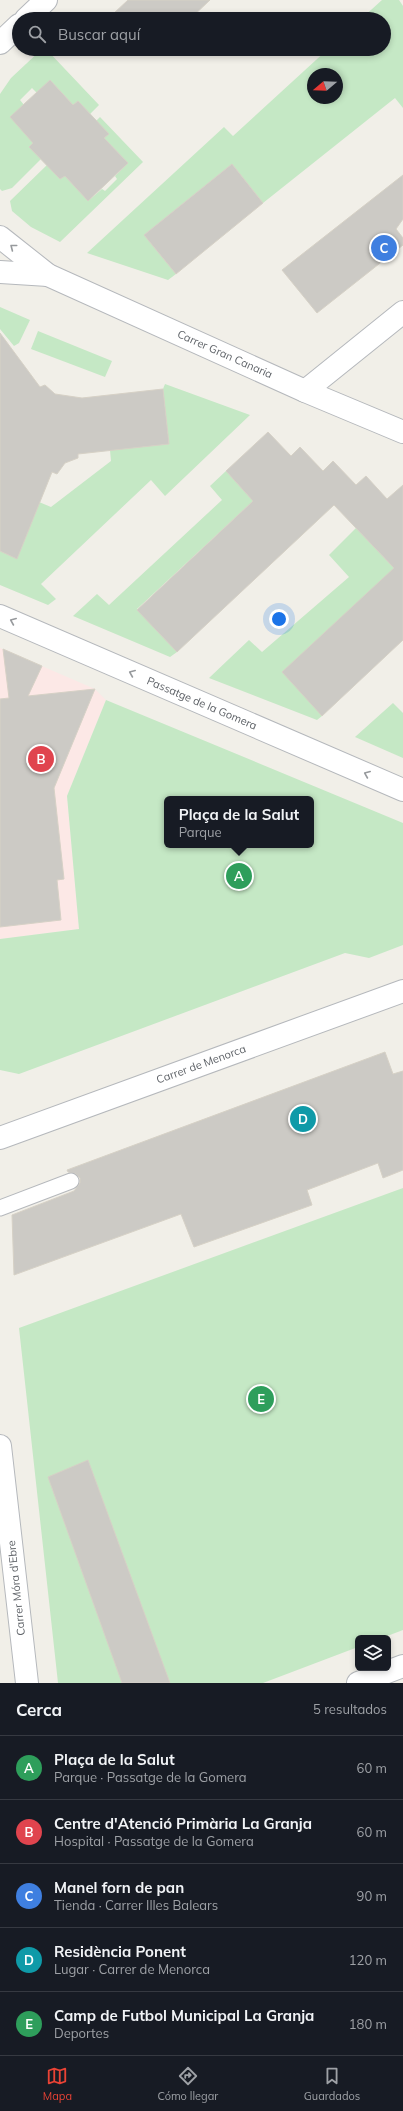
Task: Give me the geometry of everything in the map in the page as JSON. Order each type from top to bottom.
[{"type":"street","points":[[33,12],[46,0]]},
{"type":"street","points":[[0,43],[12,32]]},
{"type":"street","name":"Carrer Gran Canaria","points":[[0,237],[48,275],[403,432]]},
{"type":"street","name":"Carrer Gran Canaria","points":[[0,272],[48,275]]},
{"type":"street","points":[[306,390],[403,312]]},
{"type":"street","name":"Passatge de la Gomera","points":[[0,616],[403,790]]},
{"type":"street","name":"Carrer de Menorca","points":[[0,1138],[403,991]]},
{"type":"street","name":"Carrer Móra d'Ebre","points":[[0,1446],[2,1492],[26,1683]]},
{"type":"street","points":[[358,1683],[403,1666]]},
{"type":"lane","points":[[0,1208],[71,1180]]},
{"type":"shaded area","points":[[0,648],[95,689],[106,700],[67,796],[79,929],[0,939]]},
{"type":"green space","points":[[382,0],[399,0],[403,6],[403,108],[395,98],[263,203],[232,164],[144,235],[176,274],[168,280],[87,253],[224,127],[233,136],[307,68],[307,104],[343,104],[343,68],[307,68],[320,56],[391,56],[391,12],[369,12]]},
{"type":"green space","points":[[35,56],[53,56],[99,105],[90,114],[78,101],[73,105],[50,80],[37,93],[32,88],[20,100],[24,105],[33,143],[29,147],[41,159],[12,188],[2,191],[0,189],[0,94],[11,78]]},
{"type":"green space","points":[[100,117],[143,162],[60,242],[31,227],[12,211],[10,201],[47,165],[60,179],[65,176],[88,201],[102,189],[105,191],[117,179],[115,176],[128,163],[104,138],[109,134],[96,121]]},
{"type":"green space","points":[[0,307],[30,320],[19,343],[14,346],[0,329]]},
{"type":"green space","points":[[38,331],[112,361],[105,377],[31,349]]},
{"type":"green space","points":[[165,384],[250,415],[165,496],[151,480],[41,584],[56,599],[48,605],[0,585],[0,551],[16,558],[39,502],[51,507],[111,461],[110,450],[169,444],[163,389]]},
{"type":"green space","points":[[226,471],[253,501],[137,609],[177,652],[170,657],[73,616],[97,594],[109,605],[222,500],[210,486]]},
{"type":"green space","points":[[356,528],[394,568],[322,716],[317,720],[209,678],[249,640],[262,652],[349,577],[329,555]]},
{"type":"green space","points":[[106,700],[403,823],[403,945],[369,958],[345,953],[19,1074],[0,1070],[0,939],[79,929],[67,796]]},
{"type":"green space","points":[[393,703],[403,713],[403,758],[355,737]]},
{"type":"green space","points":[[403,1188],[403,1630],[390,1635],[355,1635],[355,1648],[263,1683],[58,1683],[19,1328]]},
{"type":"building","points":[[128,0],[210,0],[197,12],[115,12]]},
{"type":"building","points":[[50,80],[73,105],[78,101],[109,134],[104,138],[128,163],[88,201],[65,176],[60,179],[29,147],[33,143],[10,117]]},
{"type":"building","points":[[232,164],[263,203],[176,274],[144,235]]},
{"type":"building","points":[[403,175],[403,219],[396,229],[403,238],[403,245],[317,313],[282,270]]},
{"type":"building","points":[[0,333],[40,387],[45,385],[55,394],[82,398],[163,389],[169,444],[78,454],[78,458],[65,463],[57,474],[52,472],[17,559],[0,551]]},
{"type":"building","points":[[268,432],[291,456],[300,447],[323,471],[333,461],[356,485],[366,476],[387,499],[403,485],[403,640],[322,716],[282,672],[394,568],[334,505],[177,652],[137,610],[253,501],[226,471]]},
{"type":"building","points":[[3,649],[42,666],[28,696],[95,689],[54,788],[64,879],[57,880],[61,920],[0,927],[0,699],[9,698]]},
{"type":"building","points":[[385,1052],[393,1074],[403,1071],[403,1170],[383,1178],[378,1163],[307,1190],[312,1205],[194,1247],[181,1214],[14,1275],[12,1215],[74,1191],[80,1183],[80,1178],[76,1174],[68,1172],[67,1170]]},
{"type":"building","points":[[88,1460],[170,1683],[122,1683],[48,1477]]},
{"type":"place","name":"Manel forn de pan","points":[[384,248]]},
{"type":"place","name":"Centre d'Atenció Primària La Granja","points":[[41,759]]},
{"type":"place","name":"Plaça de la Salut","points":[[239,876]]},
{"type":"place","name":"Residència Ponent","points":[[303,1119]]},
{"type":"place","name":"Camp de Futbol Municipal La Granja","points":[[261,1399]]}]
